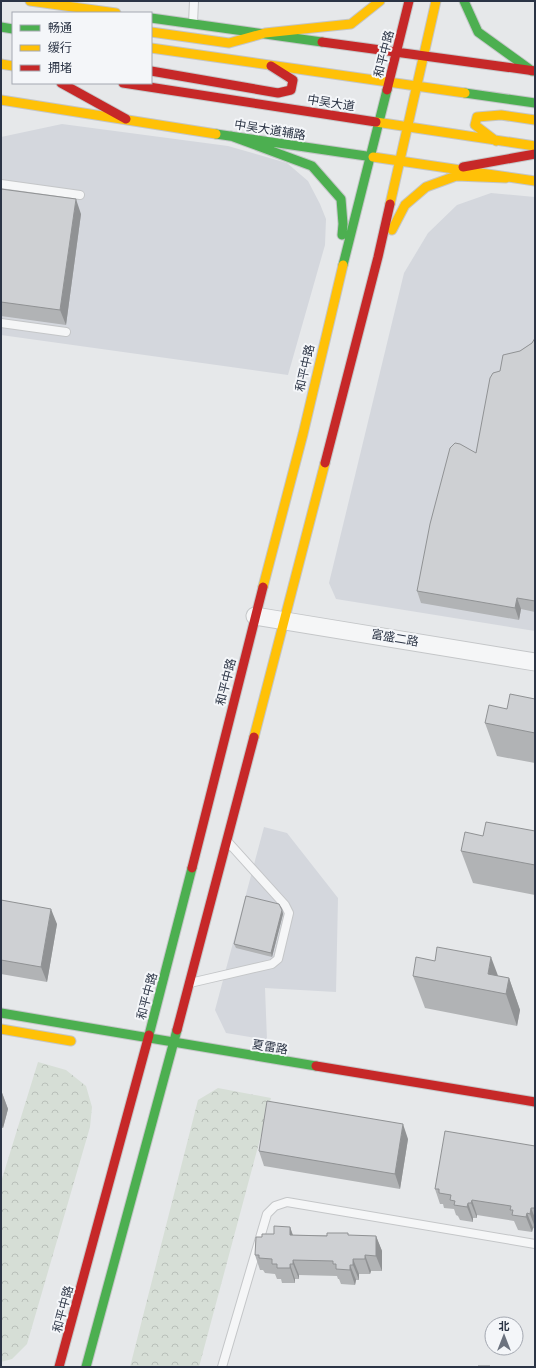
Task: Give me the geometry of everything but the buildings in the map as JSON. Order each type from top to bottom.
[{"type":"main road","points":[[30,1],[109,12]]},
{"type":"main road","points":[[152,32],[230,43],[265,33],[351,24],[380,1]]},
{"type":"main road","name":"和平中路","points":[[59,1367],[139,1053],[147,1039],[154,1018],[302,434],[334,299],[390,82],[409,1]]},
{"type":"main road","points":[[86,1367],[167,1057],[174,1043],[190,983],[378,258],[436,1]]},
{"type":"main road","points":[[464,1],[478,32],[534,71]]},
{"type":"main road","points":[[152,18],[534,71]]},
{"type":"main road","points":[[1,27],[12,29]]},
{"type":"main road","points":[[152,48],[535,103]]},
{"type":"main road","points":[[1,63],[12,62]]},
{"type":"main road","points":[[1,63],[12,66]]},
{"type":"main road","points":[[152,71],[278,93],[291,90],[293,80],[268,64]]},
{"type":"main road","points":[[63,84],[126,119]]},
{"type":"main road","name":"中吴大道","points":[[129,84],[535,146]]},
{"type":"main road","name":"中吴大道辅路","points":[[1,100],[506,178],[535,181]]},
{"type":"main road","points":[[496,141],[474,125],[477,117],[501,115],[535,120]]},
{"type":"main road","points":[[231,136],[312,166],[341,199],[343,224],[334,299]]},
{"type":"main road","points":[[452,169],[535,154]]},
{"type":"main road","points":[[378,258],[405,205],[426,187],[456,176],[506,178]]},
{"type":"main road","name":"夏雷路","points":[[1,1013],[147,1039],[535,1102]]},
{"type":"main road","points":[[1,1028],[80,1042]]},
{"type":"main road","points":[[139,1053],[167,1057]]},
{"type":"main road","points":[[90,1367],[93,1344]]},
{"type":"street","name":"富盛二路","points":[[255,616],[535,662]]},
{"type":"lane","points":[[193,24],[194,1]]},
{"type":"lane","points":[[1,184],[80,195]]},
{"type":"lane","points":[[1,323],[66,332]]},
{"type":"lane","points":[[190,983],[272,964],[278,959],[289,913],[286,905],[227,841]]},
{"type":"lane","points":[[222,1367],[267,1214],[275,1206],[287,1202],[535,1244]]},
{"type":"shaded area","points":[[62,124],[228,146],[287,163],[308,181],[326,219],[325,245],[288,375],[1,335],[1,137]]},
{"type":"shaded area","points":[[491,193],[535,197],[535,631],[336,599],[329,583],[404,273],[428,233],[457,205]]},
{"type":"shaded area","points":[[264,827],[287,833],[338,898],[336,992],[265,988],[267,1040],[226,1033],[215,1010]]},
{"type":"green space","points":[[38,1062],[66,1070],[86,1086],[92,1107],[90,1127],[27,1344],[12,1359],[1,1362],[1,1182]]},
{"type":"green space","points":[[218,1088],[271,1098],[199,1367],[130,1367],[198,1100]]},
{"type":"traffic: fast","points":[[464,1],[478,32],[532,71]]},
{"type":"traffic: fast","points":[[152,18],[322,42]]},
{"type":"traffic: fast","points":[[1,27],[12,29]]},
{"type":"traffic: fast","points":[[343,265],[387,90]]},
{"type":"traffic: fast","points":[[465,93],[535,103]]},
{"type":"traffic: fast","points":[[216,134],[373,157]]},
{"type":"traffic: fast","points":[[231,136],[312,166],[341,199],[343,224],[342,235]]},
{"type":"traffic: fast","points":[[149,1035],[192,868]]},
{"type":"traffic: fast","points":[[1,1013],[316,1066]]},
{"type":"traffic: fast","points":[[86,1367],[177,1030]]},
{"type":"traffic: slow","points":[[30,1],[109,12]]},
{"type":"traffic: slow","points":[[152,32],[229,43],[265,33],[351,24],[380,1]]},
{"type":"traffic: slow","points":[[390,204],[436,1]]},
{"type":"traffic: slow","points":[[152,48],[465,93]]},
{"type":"traffic: slow","points":[[1,64],[12,66]]},
{"type":"traffic: slow","points":[[1,100],[216,134]]},
{"type":"traffic: slow","points":[[496,141],[475,125],[477,117],[501,115],[535,120]]},
{"type":"traffic: slow","points":[[376,122],[535,146]]},
{"type":"traffic: slow","points":[[373,157],[535,181]]},
{"type":"traffic: slow","points":[[392,230],[405,205],[426,187],[456,176],[506,178]]},
{"type":"traffic: slow","points":[[263,587],[303,434],[343,265]]},
{"type":"traffic: slow","points":[[254,737],[325,463]]},
{"type":"traffic: slow","points":[[1,1029],[71,1041]]},
{"type":"traffic: jam","points":[[387,90],[409,1]]},
{"type":"traffic: jam","points":[[322,42],[535,71]]},
{"type":"traffic: jam","points":[[152,71],[278,93],[291,90],[293,80],[271,66]]},
{"type":"traffic: jam","points":[[63,84],[126,119]]},
{"type":"traffic: jam","points":[[129,84],[376,122]]},
{"type":"traffic: jam","points":[[463,167],[535,154]]},
{"type":"traffic: jam","points":[[325,463],[378,257],[390,204]]},
{"type":"traffic: jam","points":[[192,868],[263,587]]},
{"type":"traffic: jam","points":[[177,1030],[254,737]]},
{"type":"traffic: jam","points":[[59,1367],[149,1035]]},
{"type":"traffic: jam","points":[[316,1066],[535,1102]]}]
